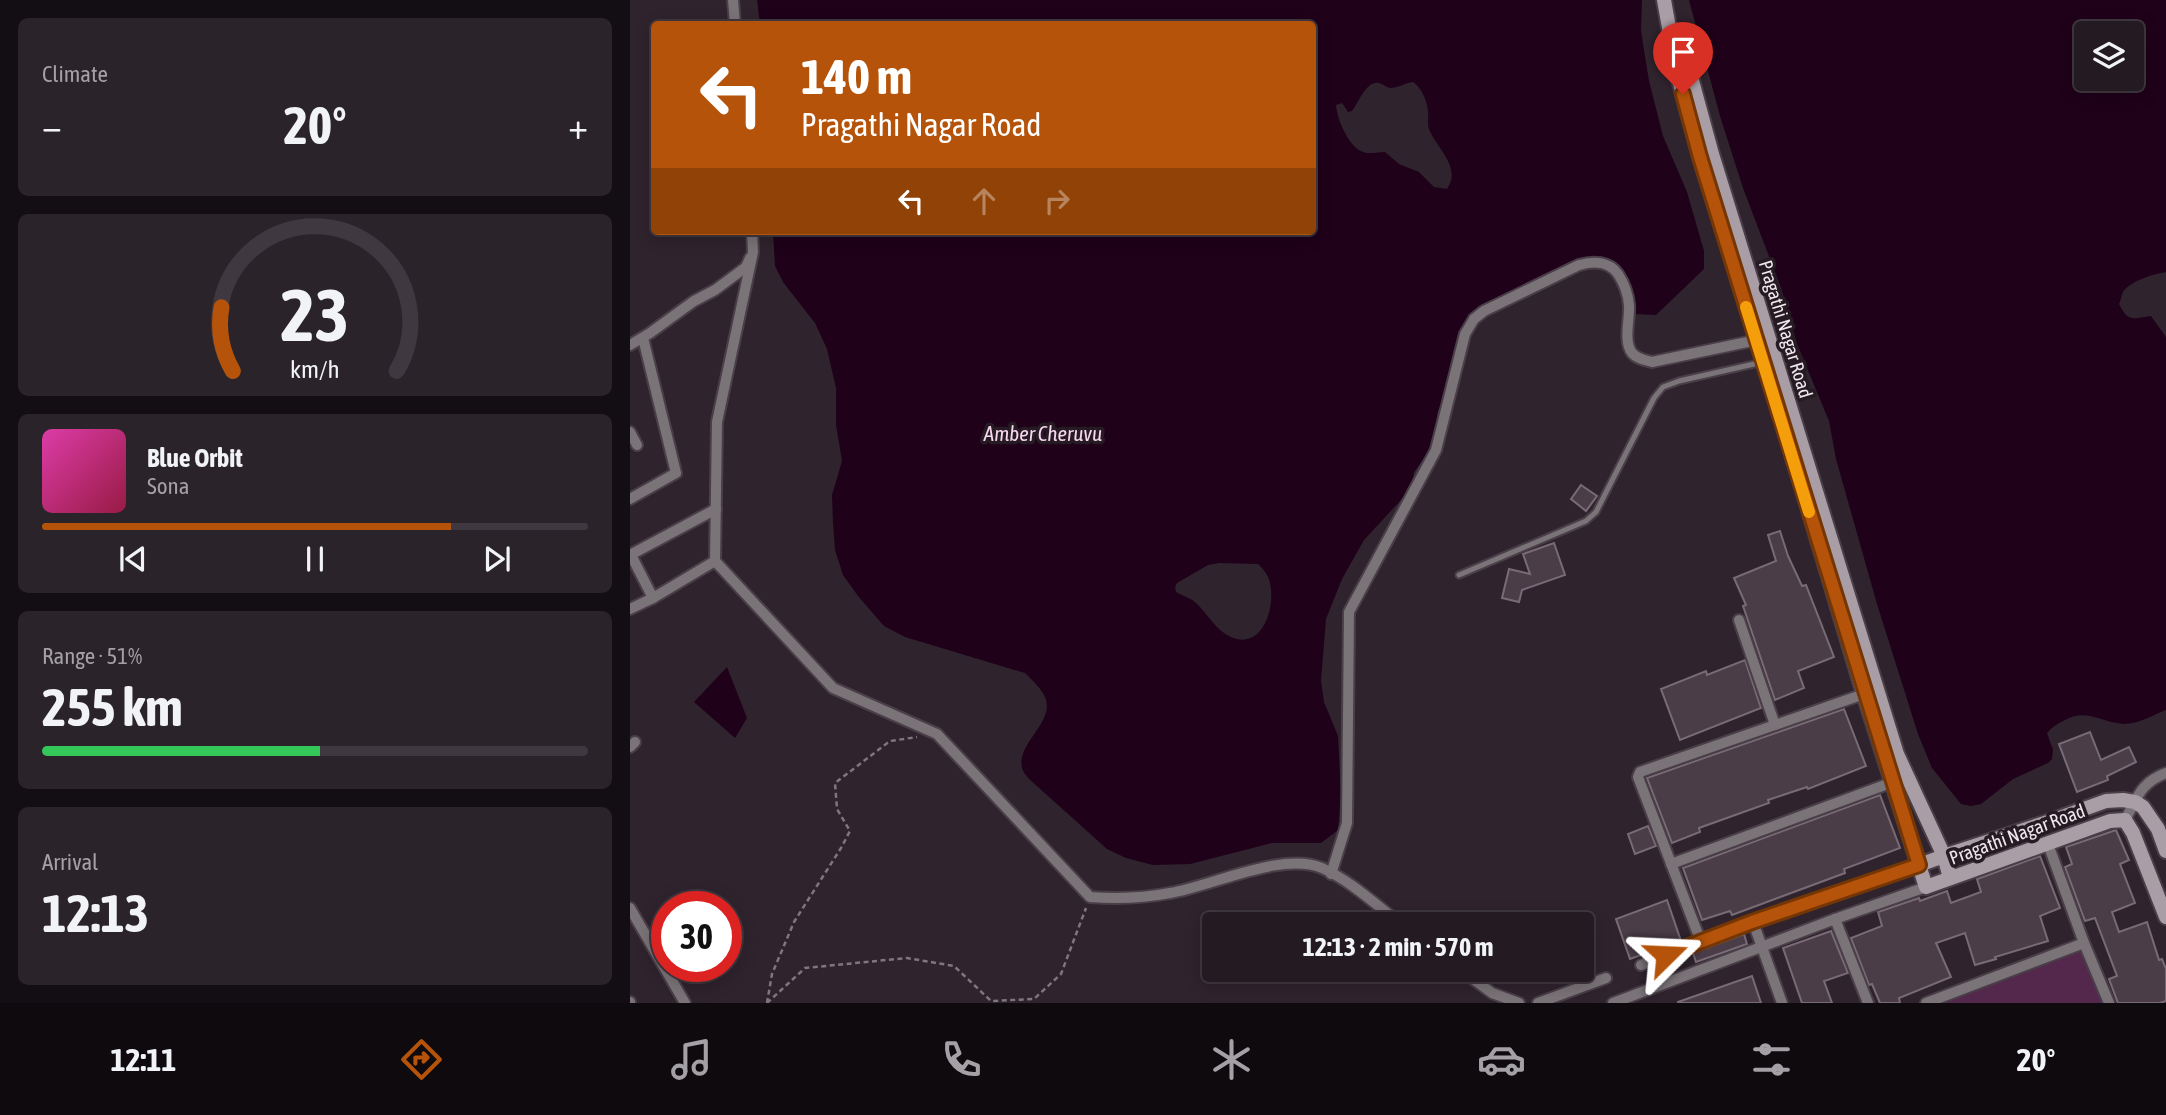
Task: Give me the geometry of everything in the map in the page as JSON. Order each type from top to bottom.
[{"type":"main road","name":"Pragathi Nagar Road","points":[[1664,0],[1675,60],[1700,157],[1864,694],[1926,887],[2110,821],[2124,820]]},
{"type":"main road","name":"Pragathi Nagar Road","points":[[1673,0],[1681,41],[1716,167],[1897,754],[1944,856],[2106,801],[2135,802]]},
{"type":"main road","points":[[2135,802],[2162,827],[2166,851]]},
{"type":"main road","points":[[2124,820],[2133,832],[2166,917]]},
{"type":"main road","points":[[1919,865],[1944,856],[1951,878]]},
{"type":"street","points":[[733,0],[735,21]]},
{"type":"street","points":[[752,235],[753,252],[717,422],[715,561],[833,688],[937,734],[1090,897],[1122,899],[1172,893],[1278,864],[1299,862],[1321,868],[1385,912]]},
{"type":"street","points":[[630,345],[694,301],[716,290],[746,267],[753,252]]},
{"type":"street","points":[[1331,874],[1347,823],[1349,612],[1436,450],[1465,334],[1474,319],[1484,311],[1579,265],[1593,261],[1614,269],[1622,280],[1629,302],[1629,347],[1633,355],[1643,360],[1652,362],[1757,340]]},
{"type":"street","points":[[630,499],[676,473],[643,338]]},
{"type":"street","points":[[630,432],[637,444]]},
{"type":"street","points":[[653,598],[630,555],[716,509]]},
{"type":"street","points":[[630,609],[715,561]]},
{"type":"street","points":[[1739,621],[1774,725]]},
{"type":"street","points":[[1702,942],[1638,777],[1640,772],[1864,694]]},
{"type":"street","points":[[2124,820],[2144,785],[2152,778],[2166,773]]},
{"type":"street","points":[[1671,864],[1893,782]]},
{"type":"street","points":[[2048,844],[2109,1003]]},
{"type":"street","points":[[1641,965],[1752,922],[1919,865]]},
{"type":"street","points":[[1613,1003],[1926,887]]},
{"type":"street","points":[[630,908],[685,1003]]},
{"type":"street","points":[[1835,919],[1868,1003]]},
{"type":"street","points":[[1752,922],[1782,1003]]},
{"type":"street","points":[[1926,1003],[2084,943]]},
{"type":"street","points":[[1538,1003],[1606,978]]},
{"type":"street","points":[[1477,982],[1492,993],[1519,1003]]},
{"type":"lane","points":[[1460,575],[1586,521],[1597,512],[1662,387],[1763,362]]},
{"type":"path","points":[[767,1003],[772,974],[794,922],[850,831],[837,810],[835,783],[890,741],[937,734]]},
{"type":"path","points":[[767,1003],[805,968],[906,958],[954,966],[991,1000],[1034,999],[1061,974],[1090,897]]},
{"type":"shaded area","points":[[2082,949],[2102,1003],[1938,1003]]},
{"type":"water","name":"Amber Cheruvu","points":[[757,0],[1642,0],[1641,31],[1649,81],[1663,136],[1687,192],[1704,251],[1704,269],[1656,315],[1635,314],[1632,289],[1615,264],[1592,257],[1530,282],[1463,328],[1446,398],[1438,411],[1432,447],[1414,472],[1411,489],[1364,540],[1342,579],[1326,619],[1321,681],[1324,702],[1338,736],[1341,795],[1338,830],[1321,843],[1272,843],[1190,864],[1153,865],[1126,858],[1107,849],[1028,778],[1022,769],[1025,749],[1042,723],[1047,705],[1040,689],[1025,673],[905,637],[884,626],[843,575],[835,550],[833,523],[832,495],[842,461],[836,425],[836,388],[827,349],[815,323],[783,282],[775,266],[773,235],[1316,235],[1316,21],[760,21]],"holes":[[[1413,82],[1425,99],[1429,129],[1447,158],[1452,173],[1447,189],[1434,187],[1419,172],[1399,164],[1385,152],[1367,153],[1356,148],[1338,117],[1336,105],[1342,103],[1348,112],[1352,111],[1366,89],[1374,83],[1390,88]],[[1258,564],[1268,577],[1271,598],[1266,621],[1253,637],[1243,640],[1225,634],[1194,601],[1176,592],[1177,583],[1208,565]]]},
{"type":"water","points":[[1689,0],[2166,0],[2166,272],[2136,281],[2123,292],[2119,304],[2131,318],[2151,316],[2166,337],[2166,710],[2129,724],[2080,715],[2062,721],[2047,733],[2053,750],[2052,759],[2048,763],[2013,779],[1981,804],[1961,804],[1932,768],[1918,734],[1877,604],[1836,459],[1829,421],[1797,344],[1781,288],[1743,188],[1720,116]]},
{"type":"water","points":[[727,667],[747,718],[735,738],[694,702]]},
{"type":"building","points":[[1581,485],[1597,496],[1586,511],[1571,499]]},
{"type":"building","points":[[1780,531],[1802,586],[1806,585],[1834,657],[1798,671],[1804,688],[1775,700],[1743,606],[1746,605],[1734,578],[1776,561],[1768,535]]},
{"type":"building","points":[[1554,543],[1565,575],[1522,590],[1519,602],[1502,598],[1509,569],[1530,574],[1523,554]]},
{"type":"building","points":[[1745,660],[1761,708],[1680,740],[1661,689],[1706,671],[1707,675]]},
{"type":"building","points":[[1844,709],[1866,766],[1808,789],[1807,787],[1768,800],[1769,803],[1699,828],[1700,832],[1672,843],[1647,778]]},
{"type":"building","points":[[2090,732],[2101,760],[2129,747],[2136,762],[2107,776],[2108,780],[2077,792],[2059,744]]},
{"type":"building","points":[[1880,795],[1900,848],[1844,869],[1845,873],[1732,915],[1730,911],[1702,920],[1683,868]]},
{"type":"building","points":[[1648,826],[1656,846],[1635,854],[1628,834]]},
{"type":"building","points":[[2116,830],[2129,860],[2120,864],[2135,903],[2112,912],[2119,932],[2147,922],[2159,960],[2162,959],[2166,969],[2166,1001],[2160,1003],[2118,1003],[2109,979],[2117,976],[2095,918],[2085,921],[2065,867],[2072,864],[2066,847]]},
{"type":"building","points":[[2040,856],[2060,908],[2040,916],[2048,941],[1975,965],[1965,933],[1936,943],[1951,977],[1899,998],[1900,1003],[1880,1003],[1872,984],[1869,985],[1851,938],[1882,926],[1878,912],[1947,891],[1951,903],[1981,892],[1977,879]]},
{"type":"building","points":[[1667,900],[1681,941],[1630,959],[1616,919]]},
{"type":"building","points":[[1831,931],[1848,973],[1824,981],[1832,1003],[1802,1003],[1783,948]]},
{"type":"building","points":[[1744,934],[1747,944],[1696,962],[1693,953]]},
{"type":"building","points":[[1752,976],[1761,1003],[1678,1003],[1678,1002]]},
{"type":"slow traffic","points":[[1746,307],[1809,512]]},
{"type":"route","points":[[1666,955],[1752,922],[1919,865],[1864,694],[1683,94]]}]
